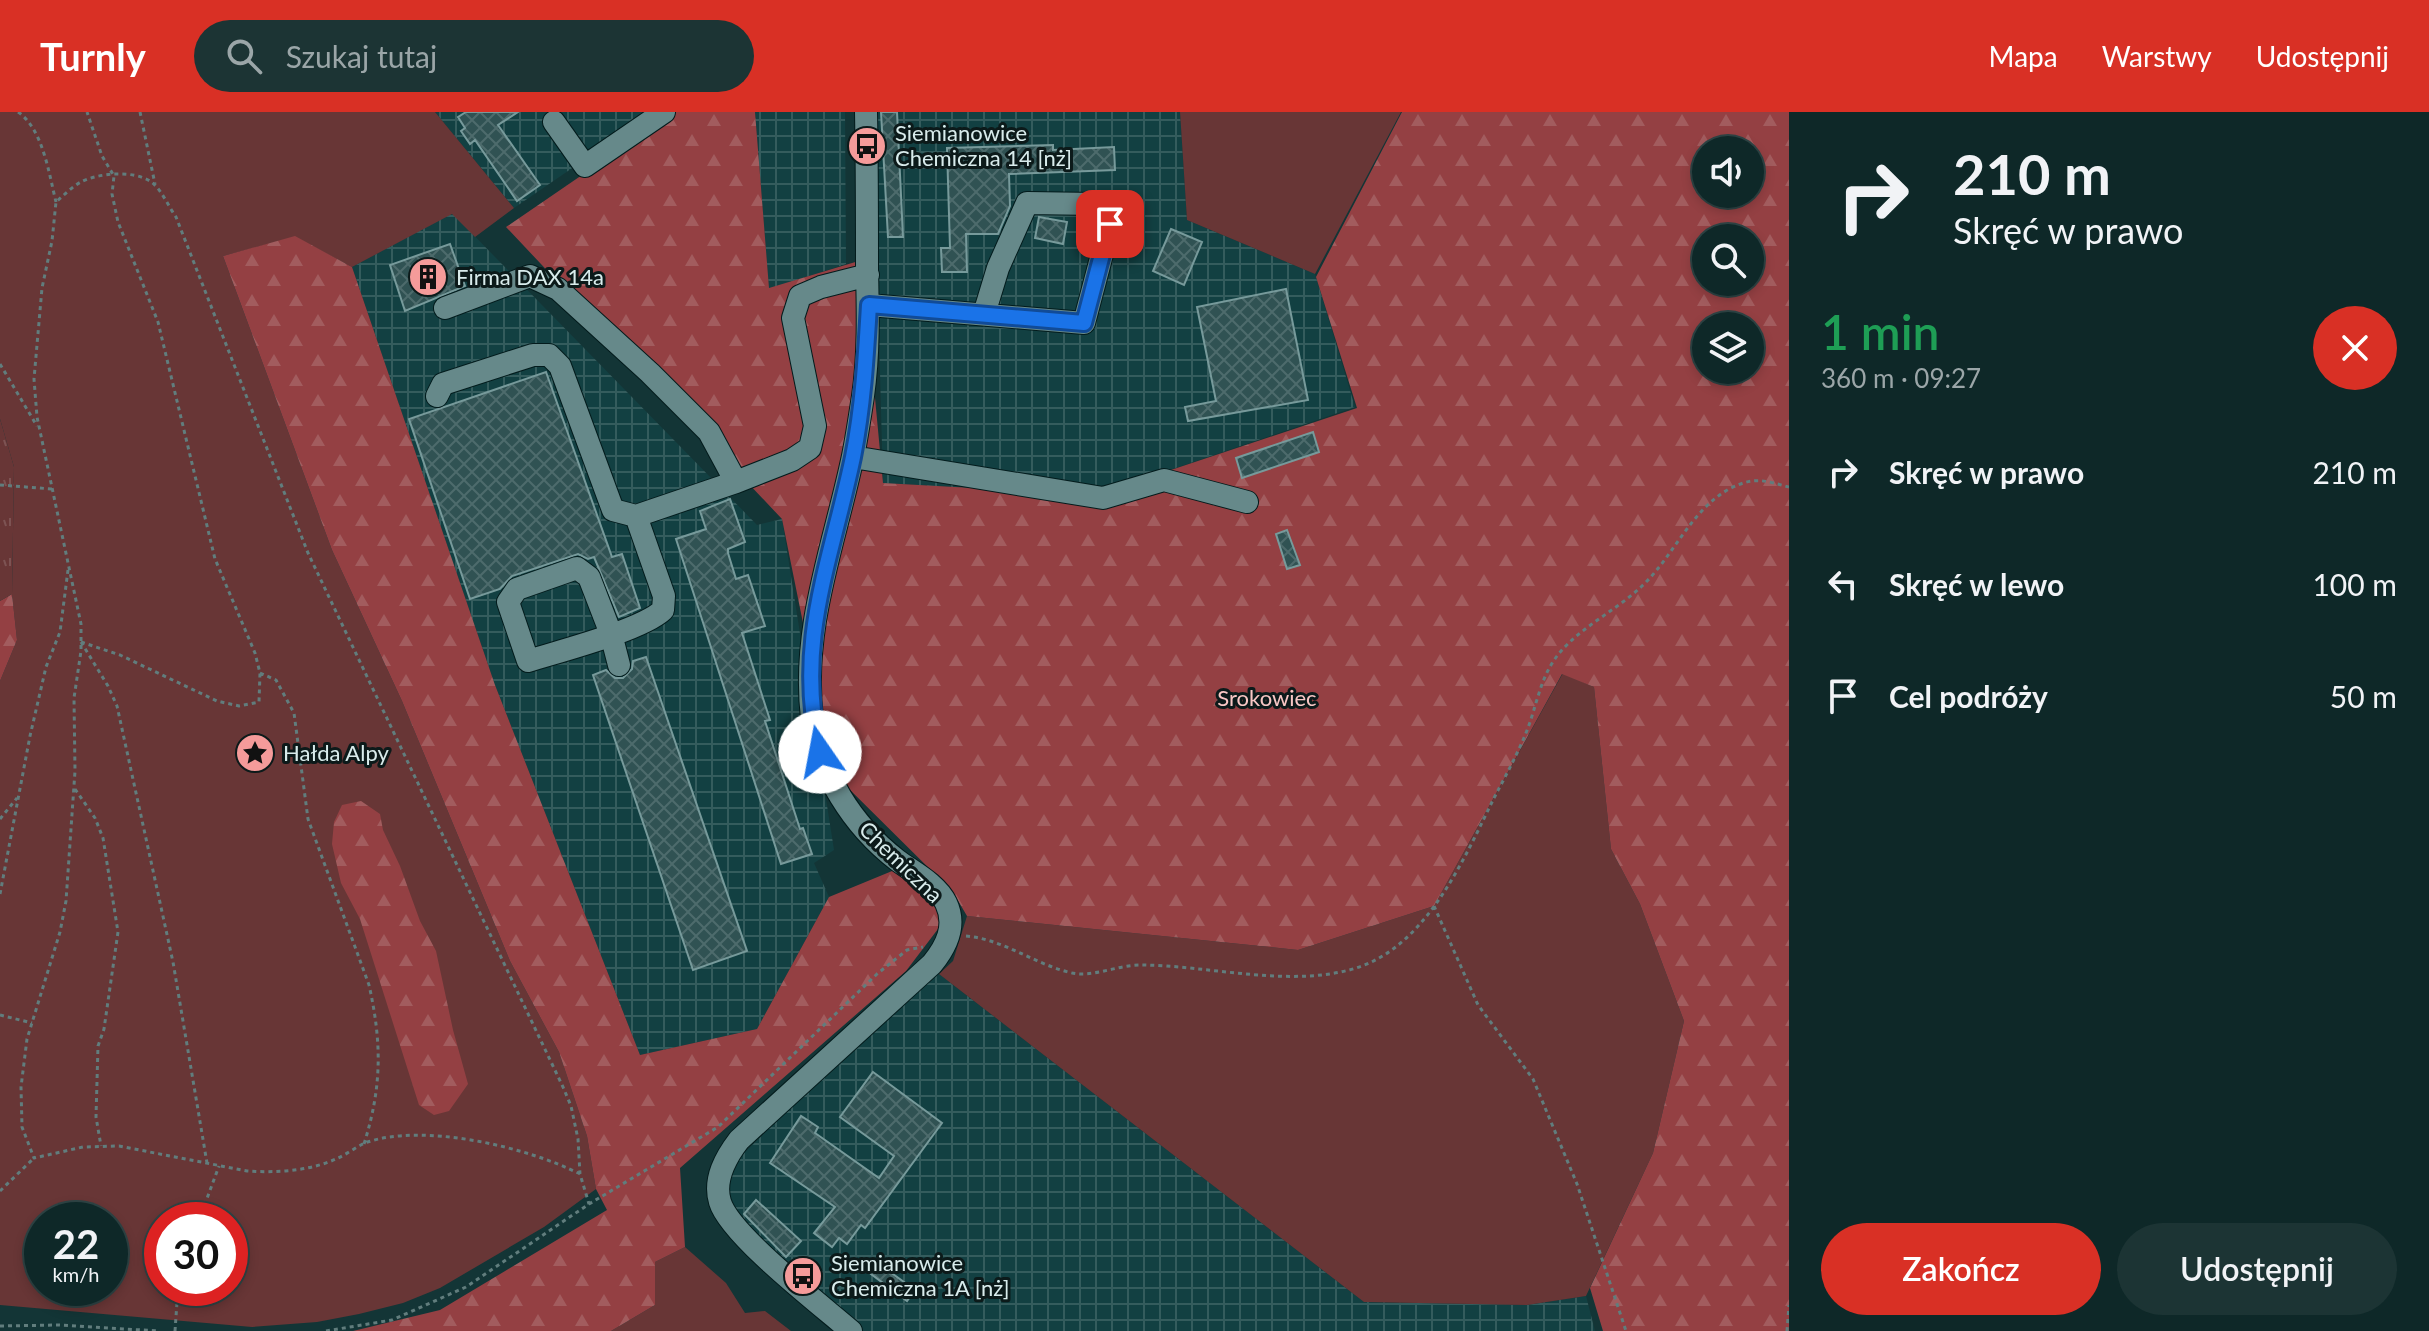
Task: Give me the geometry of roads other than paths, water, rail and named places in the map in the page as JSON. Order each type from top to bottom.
[{"type":"street","points":[[557,115],[585,166],[664,112]]},
{"type":"street","name":"Chemiczna","points":[[851,1331],[733,1226],[719,1200],[720,1172],[731,1151],[758,1120],[932,964],[946,944],[950,914],[941,895],[872,838],[852,814],[832,781],[812,720],[809,680],[815,613],[853,457],[864,391],[869,305],[866,112]]},
{"type":"street","points":[[869,305],[1084,323],[1110,224],[1096,204],[1027,203],[998,268],[984,314]]},
{"type":"street","points":[[437,396],[443,384],[533,355],[549,355],[560,366],[613,510],[636,516],[736,482],[792,460],[810,448],[815,426],[793,318],[800,296],[821,287],[868,275]]},
{"type":"street","points":[[445,308],[530,276],[558,289],[709,432],[736,482]]},
{"type":"street","points":[[853,457],[1103,498],[1164,480],[1247,502]]},
{"type":"street","points":[[619,665],[611,634],[589,577],[577,568],[517,589],[508,602],[528,661],[611,634],[653,620],[663,610],[664,596],[636,516]]},
{"type":"place","name":"Siemianowice Chemiczna 14 [nż]","points":[[867,146]]},
{"type":"place","name":"Firma DAX 14a","points":[[428,277]]},
{"type":"place","name":"Hałda Alpy","points":[[255,753]]},
{"type":"place","name":"Siemianowice Chemiczna 1A [nż]","points":[[803,1276]]},
{"type":"park label","name":"Srokowiec","points":[[1267,698]]}]
